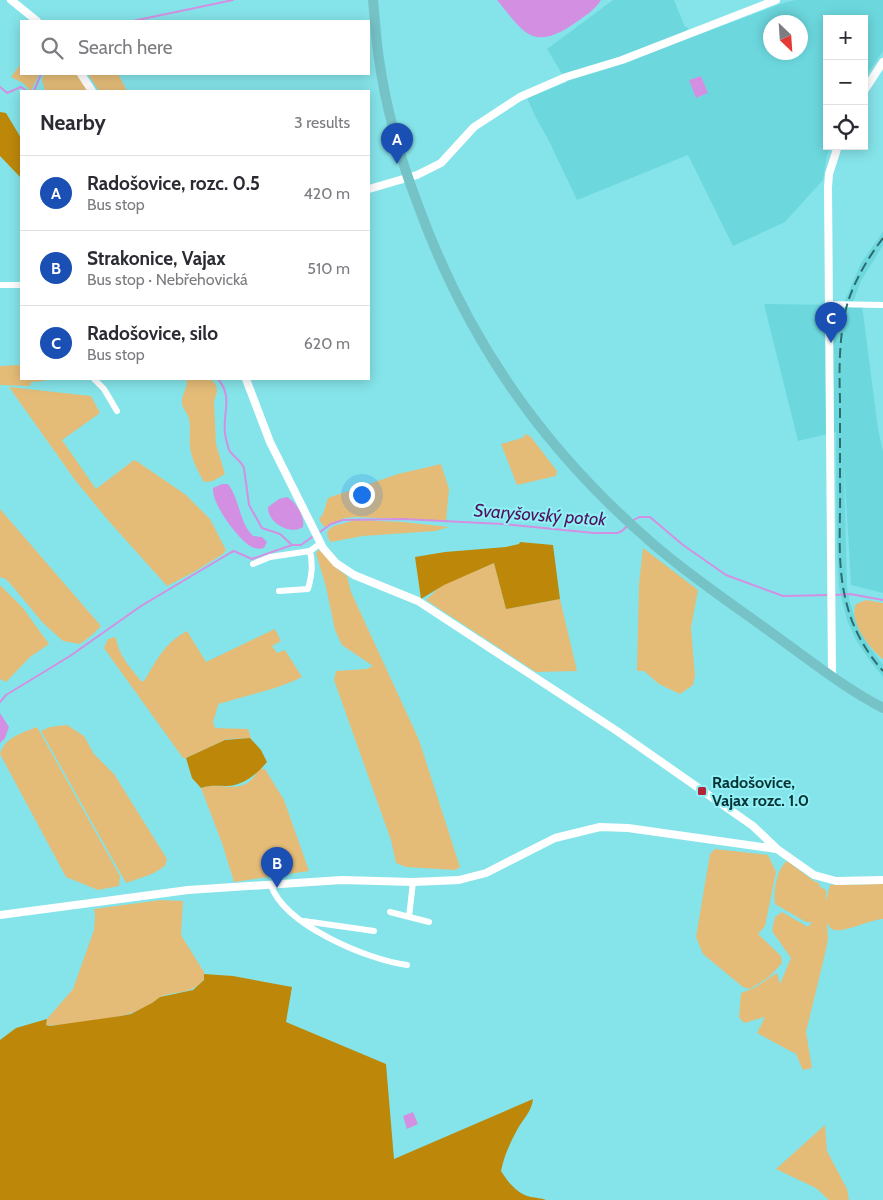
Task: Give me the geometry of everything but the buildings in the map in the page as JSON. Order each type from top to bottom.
[{"type":"main road","points":[[373,0],[379,60],[393,128],[408,178],[446,276],[486,351],[519,400],[556,447],[588,482],[634,528],[672,561],[832,675],[883,708]]},
{"type":"street","points":[[10,0],[36,20]]},
{"type":"street","points":[[370,189],[418,175],[441,163],[474,127],[520,97],[566,77],[622,60],[776,0]]},
{"type":"street","points":[[868,85],[883,62]]},
{"type":"street","points":[[82,75],[91,90]]},
{"type":"street","points":[[832,675],[828,187],[829,174],[837,150]]},
{"type":"street","points":[[0,285],[20,286]]},
{"type":"street","points":[[828,304],[883,305]]},
{"type":"street","points":[[95,380],[104,389],[117,411]]},
{"type":"street","points":[[246,380],[270,442],[321,543],[336,563],[354,575],[418,601],[617,730],[753,826],[777,849],[814,875],[836,880],[883,880]]},
{"type":"street","points":[[253,564],[270,557],[310,551],[321,543]]},
{"type":"street","points":[[279,591],[308,589],[313,565],[310,551]]},
{"type":"street","points":[[0,915],[188,890],[342,880],[413,882],[459,880],[486,873],[555,838],[600,827],[628,828],[777,849]]},
{"type":"street","points":[[408,917],[413,882]]},
{"type":"street","points":[[272,885],[284,906],[300,920],[322,934],[355,950],[390,962],[407,965]]},
{"type":"street","points":[[390,912],[429,922]]},
{"type":"street","points":[[300,920],[374,931]]},
{"type":"shaded area","points":[[497,0],[601,0],[590,13],[561,32],[539,37],[530,35],[522,29]]},
{"type":"shaded area","points":[[613,0],[674,0],[685,27],[687,27],[692,37],[796,0],[883,0],[883,51],[868,73],[868,15],[823,15],[823,150],[829,150],[823,180],[785,222],[733,246],[688,155],[577,200],[527,98],[567,82],[547,49]]},
{"type":"shaded area","points":[[20,65],[20,75],[39,75],[31,90],[11,77]]},
{"type":"shaded area","points":[[44,75],[79,75],[88,90],[45,90],[42,80]]},
{"type":"shaded area","points":[[89,75],[119,75],[126,90],[98,90]]},
{"type":"shaded area","points":[[701,76],[708,93],[696,98],[689,80]]},
{"type":"shaded area","points":[[0,112],[6,113],[20,136],[20,177],[0,156]]},
{"type":"shaded area","points":[[883,232],[883,245],[861,281],[852,305],[862,305],[878,429],[883,452],[883,593],[851,585],[844,465],[847,587],[858,626],[869,646],[883,665],[883,677],[856,640],[847,620],[839,588],[836,432],[798,441],[764,304],[843,305],[861,263]]},
{"type":"shaded area","points":[[20,365],[20,380],[46,380],[31,382],[30,386],[0,385],[0,366]]},
{"type":"shaded area","points":[[186,380],[212,380],[216,385],[217,392],[214,401],[216,444],[225,474],[213,481],[204,482],[192,456],[189,419],[182,404],[182,398],[187,385]]},
{"type":"shaded area","points":[[9,387],[91,396],[100,413],[62,440],[96,489],[134,460],[138,462],[186,495],[210,519],[226,550],[223,554],[167,586],[75,480]]},
{"type":"shaded area","points":[[526,434],[531,437],[557,471],[556,476],[517,485],[501,444],[522,438]]},
{"type":"shaded area","points":[[441,464],[449,489],[446,521],[356,517],[345,518],[324,527],[319,519],[323,514],[328,498],[398,474]]},
{"type":"shaded area","points":[[222,484],[228,484],[232,490],[248,530],[253,536],[262,537],[267,542],[264,548],[255,548],[247,543],[233,530],[221,512],[216,503],[213,488]]},
{"type":"shaded area","points":[[287,497],[297,506],[303,518],[303,527],[292,530],[286,529],[271,518],[268,507],[279,499]]},
{"type":"shaded area","points":[[0,509],[101,626],[80,644],[63,641],[43,623],[6,579],[0,577]]},
{"type":"shaded area","points":[[356,520],[403,522],[449,527],[435,531],[363,536],[330,542],[327,535],[328,530],[334,526]]},
{"type":"shaded area","points":[[520,542],[553,545],[560,599],[506,609],[494,563],[444,585],[421,599],[415,557],[445,552],[506,547],[519,544]]},
{"type":"shaded area","points":[[643,548],[698,590],[691,628],[695,676],[693,685],[680,694],[659,684],[644,671],[637,671],[639,584]]},
{"type":"shaded area","points":[[320,549],[335,567],[347,576],[351,592],[419,740],[460,867],[455,870],[406,867],[396,863],[391,840],[334,680],[336,671],[366,669],[373,666],[342,645],[335,630],[326,587],[316,553]]},
{"type":"shaded area","points":[[494,563],[506,609],[560,599],[577,671],[536,672],[426,600],[442,585]]},
{"type":"shaded area","points":[[0,585],[23,608],[49,644],[30,657],[6,682],[0,679]]},
{"type":"shaded area","points":[[866,600],[883,603],[883,659],[867,642],[855,618],[856,604]]},
{"type":"shaded area","points":[[275,629],[281,641],[272,646],[277,653],[285,650],[302,677],[272,689],[219,704],[220,699],[213,722],[215,728],[248,729],[251,738],[227,739],[186,758],[183,758],[104,648],[108,639],[116,637],[119,650],[125,660],[141,681],[144,681],[157,659],[172,641],[187,631],[206,662]]},
{"type":"shaded area","points":[[0,713],[9,727],[5,738],[0,743]]},
{"type":"shaded area","points":[[67,725],[84,736],[94,754],[114,774],[167,859],[165,866],[152,874],[126,883],[41,731],[50,727]]},
{"type":"shaded area","points":[[37,727],[120,876],[119,886],[98,890],[66,877],[0,754],[2,748],[10,740]]},
{"type":"shaded area","points":[[250,738],[261,750],[267,762],[249,779],[231,786],[201,788],[192,778],[186,758],[225,740]]},
{"type":"shaded area","points":[[260,769],[265,769],[284,800],[309,871],[234,882],[222,843],[201,788],[207,786],[232,787],[244,785]]},
{"type":"shaded area","points":[[715,849],[768,855],[776,872],[765,926],[758,934],[781,956],[782,963],[769,977],[750,989],[743,987],[703,954],[696,937],[710,854]]},
{"type":"shaded area","points":[[787,861],[826,890],[826,901],[830,885],[883,884],[883,919],[842,930],[832,929],[827,923],[828,938],[826,950],[806,1032],[812,1068],[803,1070],[795,1052],[757,1033],[765,1017],[744,1023],[739,1017],[741,993],[754,988],[777,973],[780,984],[791,958],[772,931],[775,917],[782,912],[808,927],[812,922],[806,922],[775,904],[776,881]]},
{"type":"shaded area","points":[[161,900],[183,901],[181,935],[204,972],[204,979],[200,984],[190,990],[162,996],[145,1007],[124,1015],[76,1024],[46,1025],[47,1019],[73,989],[94,930],[94,909]]},
{"type":"shaded area","points":[[204,974],[233,976],[292,987],[286,1022],[386,1064],[394,1159],[533,1099],[529,1111],[510,1145],[501,1171],[521,1193],[546,1200],[0,1200],[0,1040],[16,1028],[47,1019],[46,1025],[50,1026],[131,1014],[160,997],[193,990],[204,980]]},
{"type":"shaded area","points":[[413,1112],[418,1124],[407,1129],[403,1116]]},
{"type":"shaded area","points":[[825,1125],[827,1151],[847,1189],[849,1200],[829,1200],[816,1188],[776,1169]]},
{"type":"waterway","points":[[138,20],[233,0]]},
{"type":"waterway","points":[[34,90],[41,75]]},
{"type":"waterway","name":"Svaryšovský potok","points":[[0,87],[7,93],[21,87],[26,90]]},
{"type":"waterway","name":"Svaryšovský potok","points":[[219,380],[226,394],[226,439],[229,449],[244,468],[249,505],[262,528],[280,534],[292,545],[301,545],[312,537]]},
{"type":"waterway","name":"Svaryšovský potok","points":[[632,521],[639,517],[650,517],[683,545],[726,575],[783,596],[830,595]]},
{"type":"waterway","name":"Svaryšovský potok","points":[[320,532],[331,524],[343,520],[403,519],[502,524],[594,533],[617,533],[627,526]]},
{"type":"waterway","points":[[0,702],[6,695],[70,656],[141,606],[230,553],[234,551],[252,559],[292,545]]},
{"type":"waterway","name":"Svaryšovský potok","points":[[835,595],[850,594],[883,600]]},
{"type":"railway","points":[[883,238],[853,287],[844,317],[840,352],[841,575],[850,614],[857,631],[871,656],[883,671]]},
{"type":"place","name":"Radošovice, rozc. 0.5","points":[[397,164]]},
{"type":"place","name":"Radošovice, silo","points":[[831,343]]},
{"type":"place","name":"Radošovice, Vajax rozc. 1.0","points":[[702,791]]},
{"type":"place","name":"Strakonice, Vajax","points":[[277,888]]}]
